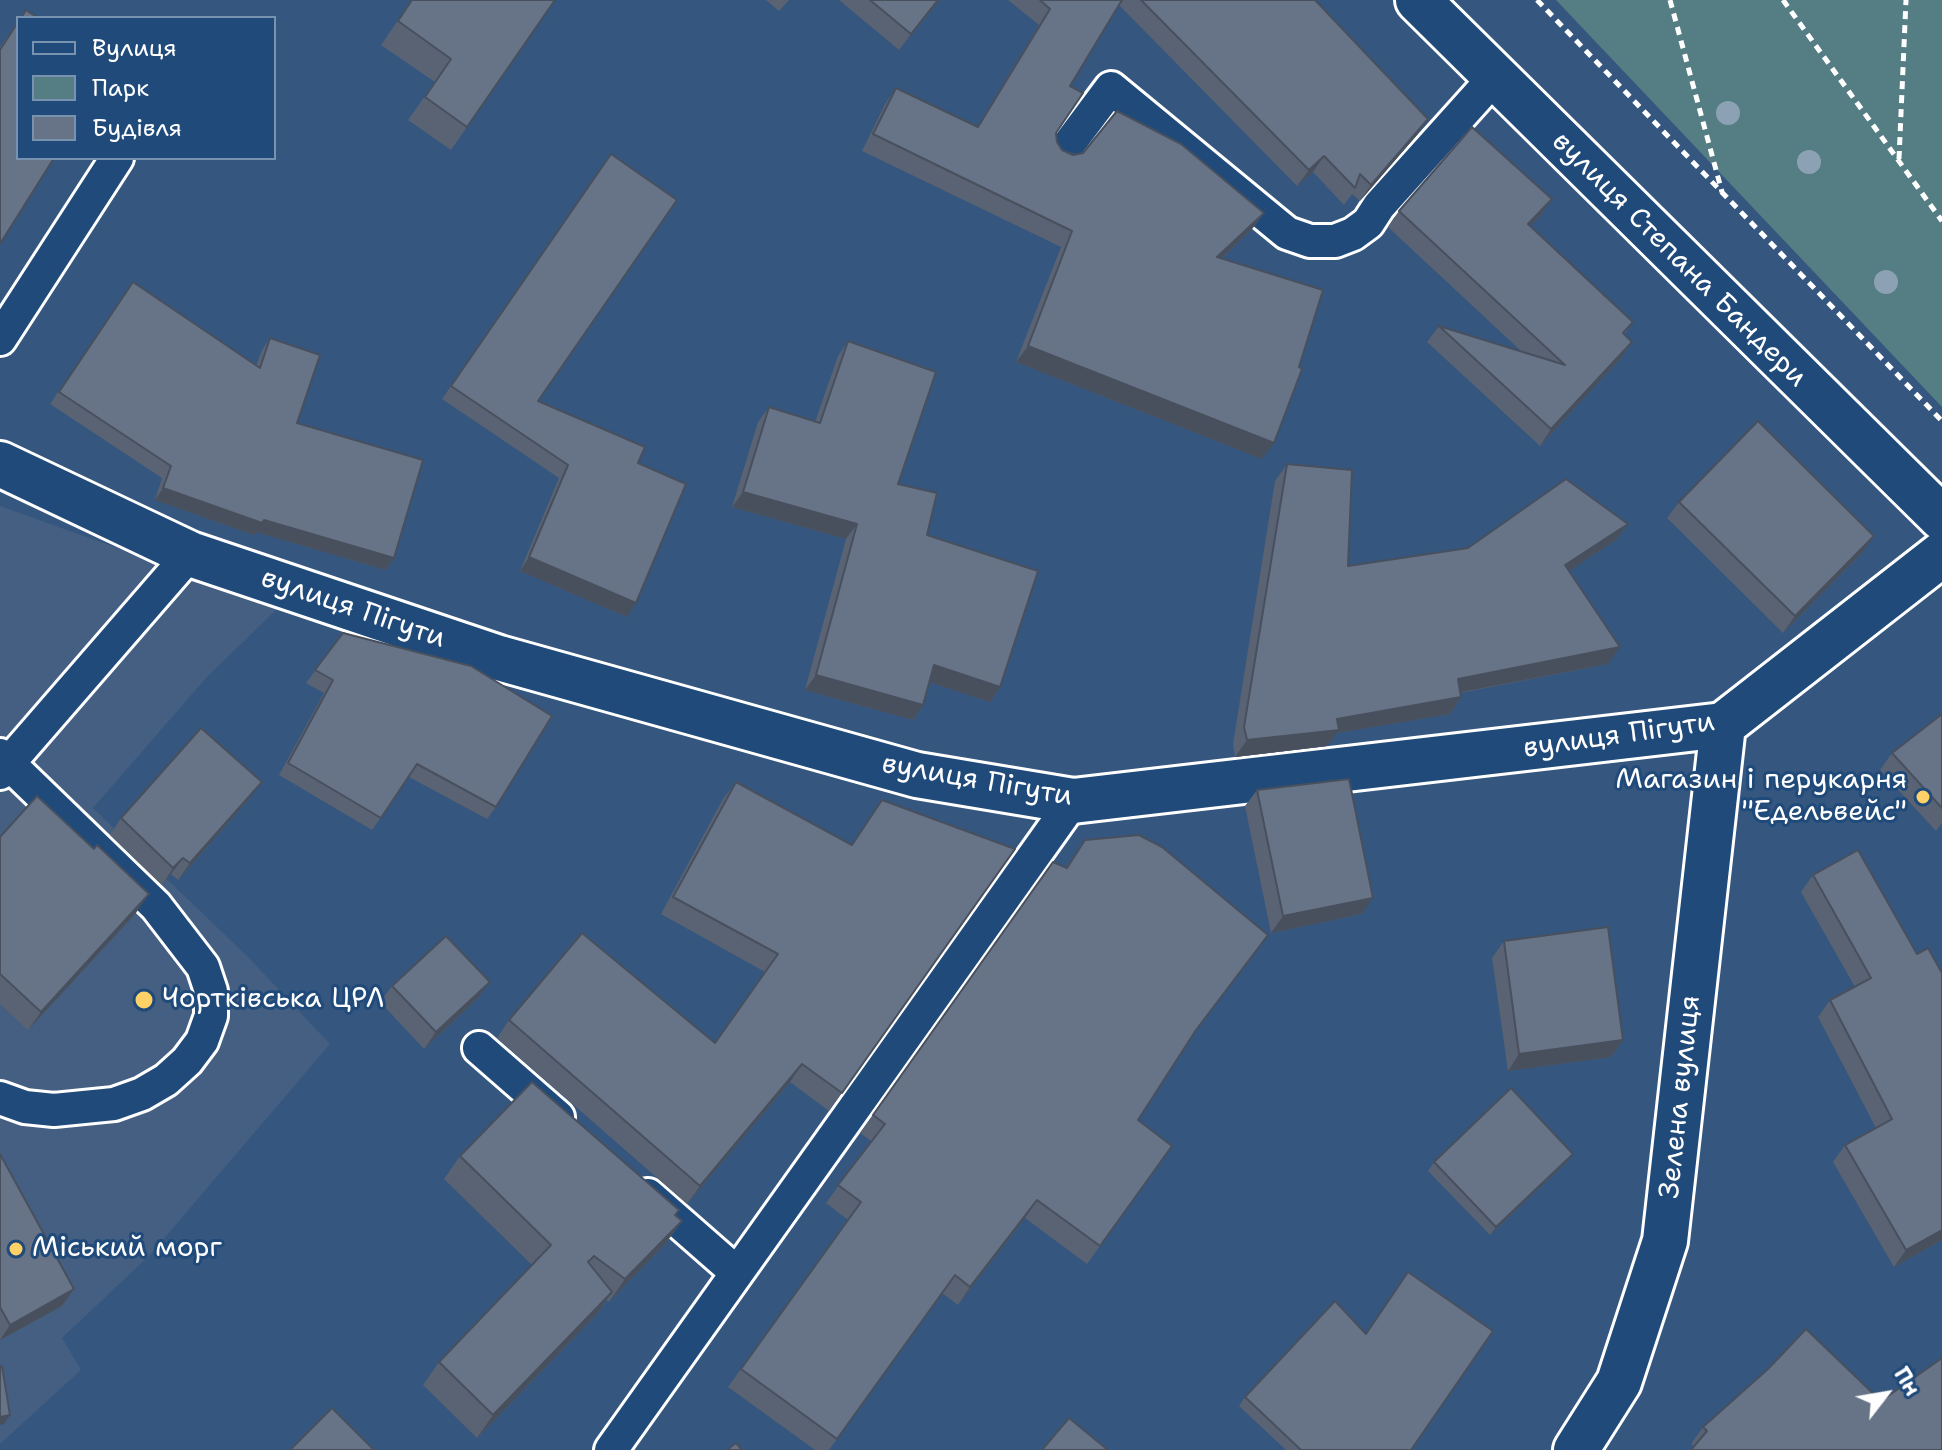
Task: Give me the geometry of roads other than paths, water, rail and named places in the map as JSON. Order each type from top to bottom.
[{"type":"street","name":"вулиця Степана Бандери","points":[[1418,0],[1942,518]]},
{"type":"street","name":"вулиця Пігути","points":[[0,464],[190,554],[499,658],[917,775],[1073,801],[1723,725],[1942,554]]},
{"type":"street","name":"Зелена вулиця","points":[[1576,1450],[1619,1382],[1665,1241],[1723,725]]},
{"type":"lane","points":[[1063,152],[1111,88],[1287,233],[1310,241],[1335,241],[1353,234],[1368,223],[1379,206],[1494,78]]},
{"type":"lane","points":[[0,339],[116,160]]},
{"type":"lane","points":[[0,1098],[25,1107],[54,1110],[114,1104],[142,1094],[166,1080],[187,1061],[202,1041],[211,1016],[211,991],[203,967],[156,906],[3,764],[190,554]]},
{"type":"lane","points":[[611,1450],[1073,801]]},
{"type":"lane","points":[[479,1048],[585,1140]]},
{"type":"lane","points":[[620,1170],[737,1273]]},
{"type":"place","name":"Магазин і перукарня \"Едельвейс\"","points":[[1923,797]]},
{"type":"place","name":"Чортківська ЦРЛ","points":[[144,1000]]},
{"type":"place","name":"Міський морг","points":[[16,1249]]}]
